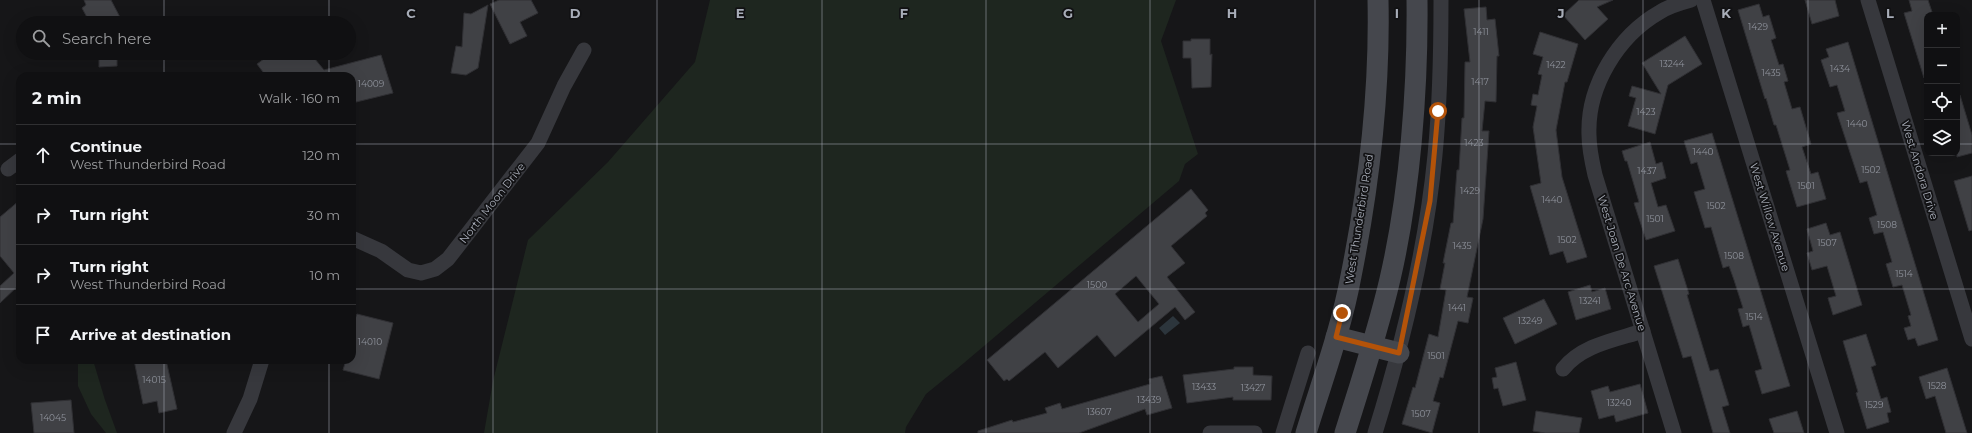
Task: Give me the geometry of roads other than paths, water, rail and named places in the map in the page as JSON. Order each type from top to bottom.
[{"type":"main road","name":"West Thunderbird Road","points":[[1306,433],[1336,337],[1351,277],[1372,140],[1377,80],[1378,0]]},
{"type":"main road","points":[[1345,433],[1373,346],[1390,278],[1402,213],[1412,112],[1417,0]]},
{"type":"main road","points":[[1336,337],[1399,353]]},
{"type":"street","points":[[1374,433],[1399,353],[1423,238],[1434,162],[1441,65],[1441,0]]},
{"type":"street","name":"West Joan De Arc Avenue","points":[[1674,433],[1611,231],[1592,162],[1588,134],[1595,91],[1613,55],[1629,34],[1660,11],[1691,0]]},
{"type":"street","name":"West Willow Avenue","points":[[1703,0],[1837,433]]},
{"type":"street","name":"West Andora Drive","points":[[1868,0],[1972,339]]},
{"type":"street","name":"North Moon Drive","points":[[356,240],[382,252],[408,270],[421,273],[435,269],[448,259],[538,143],[564,86],[584,50]]},
{"type":"street","points":[[8,169],[16,163]]},
{"type":"street","points":[[1563,369],[1572,358],[1584,350],[1643,331]]},
{"type":"street","points":[[1282,433],[1308,353]]},
{"type":"street","points":[[234,433],[250,399],[261,364]]},
{"type":"street","points":[[1210,433],[1255,433]]}]
